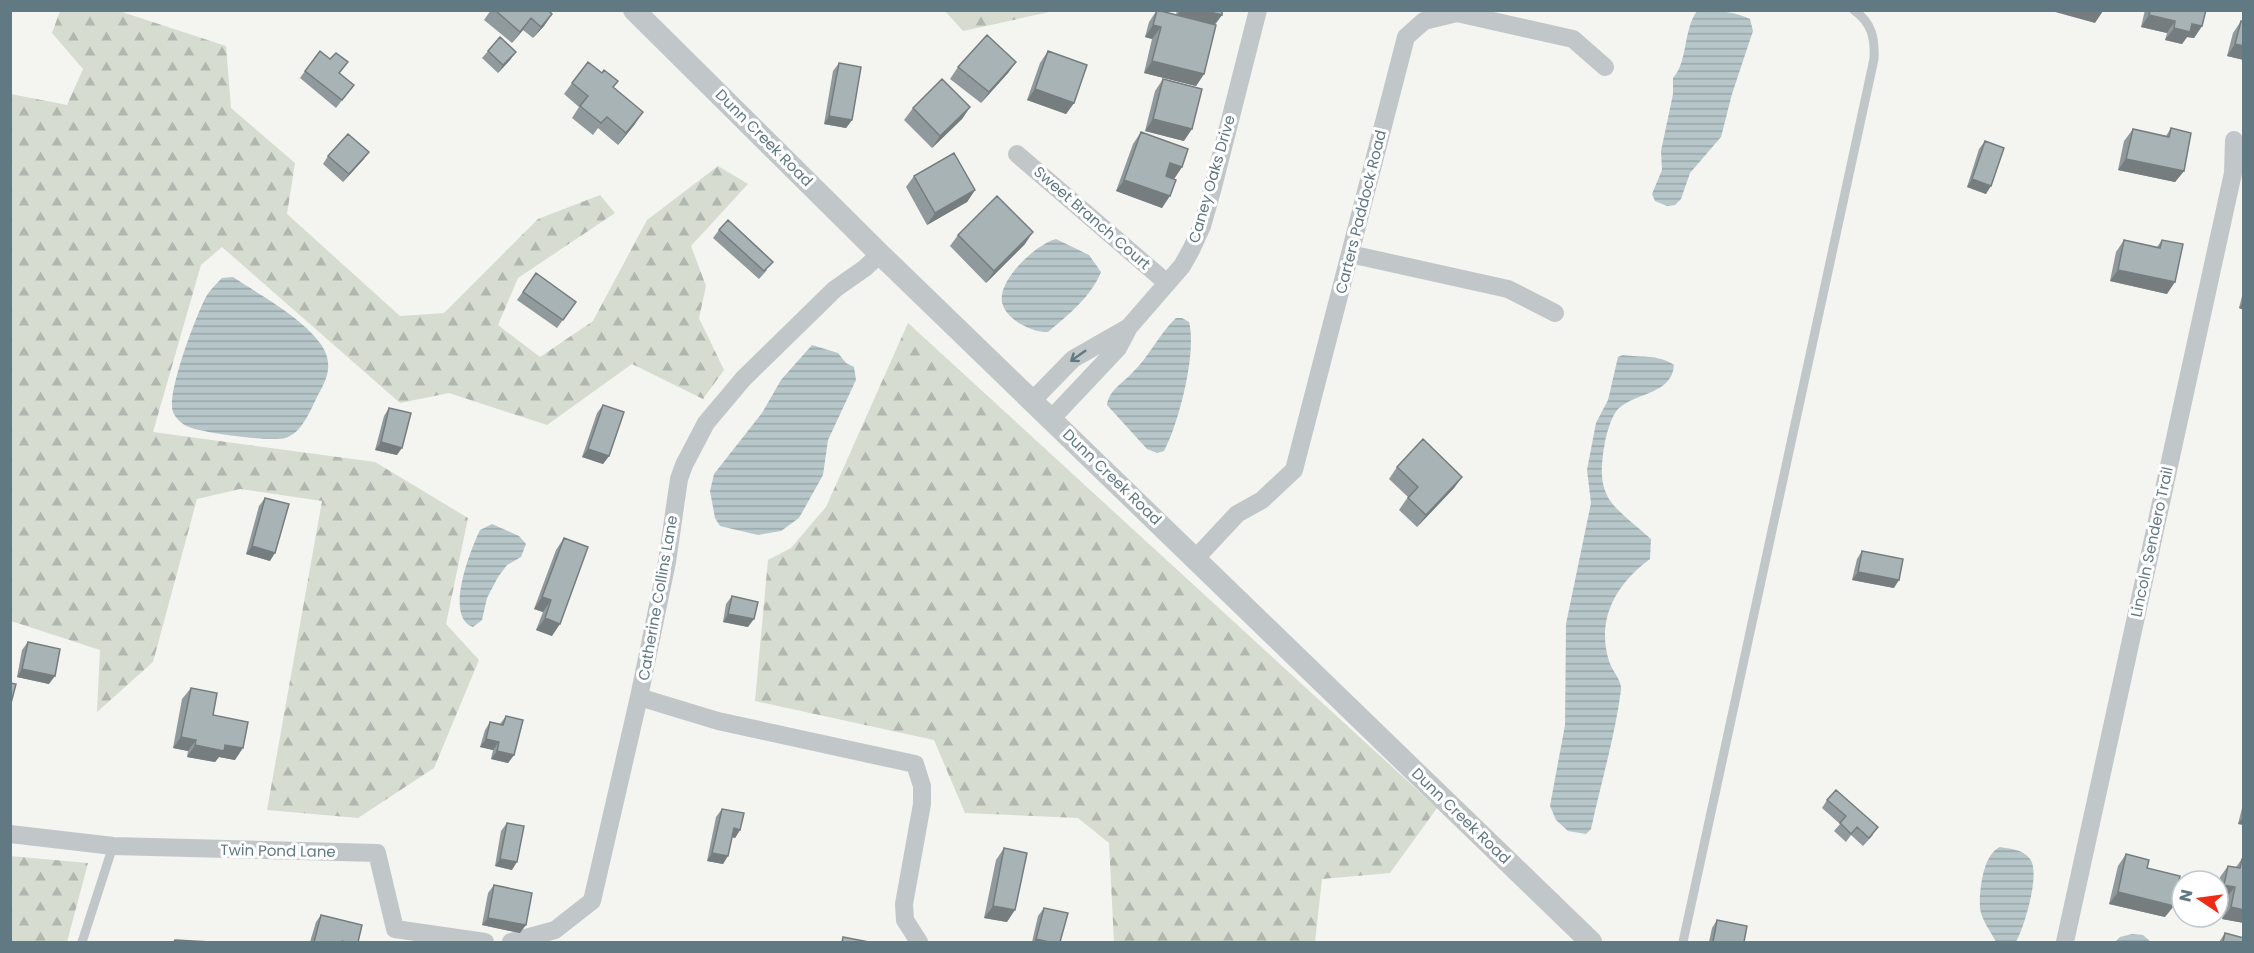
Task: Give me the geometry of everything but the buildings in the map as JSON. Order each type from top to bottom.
[{"type":"street","name":"Dunn Creek Road","points":[[634,10],[880,254],[1591,942]]},
{"type":"street","name":"Caney Oaks Drive","points":[[1052,418],[1118,348],[1128,327],[1182,266],[1202,225],[1258,10]]},
{"type":"street","name":"Carters Paddock Road","points":[[1196,558],[1237,513],[1262,500],[1294,470],[1407,37],[1424,21],[1457,13],[1573,39],[1605,67]]},
{"type":"street","name":"Lincoln Sendero Trail","points":[[2065,942],[2233,173],[2234,140]]},
{"type":"street","name":"Sweet Branch Court","points":[[1017,153],[1167,283]]},
{"type":"street","name":"Catherine Collins Lane","points":[[880,254],[866,268],[835,289],[743,379],[706,423],[684,465],[680,479],[666,571],[639,697],[718,721],[915,764],[922,786],[922,804],[904,904],[905,920],[919,942]]},
{"type":"street","points":[[1350,254],[1508,289],[1555,314]]},
{"type":"street","name":"Caney Oaks Drive","points":[[1033,400],[1072,359],[1128,327]]},
{"type":"street","points":[[511,942],[555,930],[592,901],[639,697]]},
{"type":"street","name":"Twin Pond Lane","points":[[10,834],[113,846],[377,853],[395,929],[485,942]]},
{"type":"lane","points":[[1683,942],[1874,59],[1875,43],[1870,26],[1854,10]]},
{"type":"lane","points":[[82,942],[113,846]]},
{"type":"green space","points":[[60,11],[119,11],[226,46],[231,108],[295,163],[287,214],[400,316],[444,313],[538,219],[600,195],[615,213],[518,278],[498,325],[540,357],[593,321],[647,220],[718,166],[748,184],[691,246],[706,286],[699,318],[724,370],[703,399],[632,364],[547,425],[449,393],[400,403],[222,247],[201,265],[153,432],[375,462],[468,518],[446,624],[479,660],[434,768],[358,818],[267,810],[322,501],[240,489],[197,499],[153,662],[97,712],[100,650],[11,621],[11,94],[67,105],[83,69],[52,33]]},
{"type":"green space","points":[[945,11],[1054,11],[963,31]]},
{"type":"green space","points":[[908,323],[1437,808],[1390,873],[1322,879],[1315,942],[1114,942],[1109,843],[1078,818],[965,813],[934,740],[755,701],[768,560],[791,548],[826,507]]},
{"type":"green space","points":[[10,856],[88,863],[67,942],[11,942]]},
{"type":"shaded area","points":[[1697,11],[1724,12],[1744,16],[1750,19],[1753,31],[1732,94],[1721,137],[1690,173],[1681,199],[1675,205],[1667,206],[1655,201],[1652,194],[1662,170],[1661,151],[1673,94],[1673,78],[1681,63],[1689,27]]},
{"type":"shaded area","points":[[1056,239],[1089,255],[1101,272],[1091,290],[1078,305],[1048,332],[1041,332],[1017,322],[1010,316],[1002,303],[1002,295],[1015,269],[1031,253]]},
{"type":"shaded area","points":[[233,277],[302,324],[320,343],[327,356],[327,374],[310,412],[303,424],[288,437],[255,438],[197,429],[182,423],[173,412],[172,403],[178,372],[202,304],[222,278]]},
{"type":"shaded area","points":[[1176,318],[1189,322],[1191,351],[1189,369],[1181,406],[1170,439],[1164,451],[1157,453],[1147,449],[1107,405],[1113,391],[1138,367]]},
{"type":"shaded area","points":[[812,345],[838,353],[846,363],[854,367],[856,380],[828,440],[823,475],[799,518],[781,531],[758,535],[720,526],[715,518],[710,491],[714,474],[762,413],[781,380]]},
{"type":"shaded area","points":[[1623,355],[1656,358],[1674,365],[1672,375],[1661,387],[1627,403],[1616,411],[1605,442],[1602,461],[1604,489],[1616,508],[1651,539],[1650,559],[1627,580],[1619,591],[1607,617],[1606,646],[1609,661],[1621,690],[1612,742],[1591,829],[1586,834],[1568,831],[1556,820],[1550,806],[1565,725],[1566,624],[1591,503],[1587,470],[1596,423],[1608,400],[1618,357]]},
{"type":"shaded area","points":[[492,524],[519,536],[526,544],[521,557],[507,565],[498,577],[487,598],[482,620],[473,627],[465,621],[460,611],[462,583],[480,530]]},
{"type":"shaded area","points":[[2000,847],[2024,853],[2033,866],[2033,888],[2016,942],[1996,942],[1984,921],[1980,908],[1983,874],[1990,857]]},
{"type":"shaded area","points":[[2132,934],[2143,935],[2151,942],[2115,942],[2120,937]]}]
